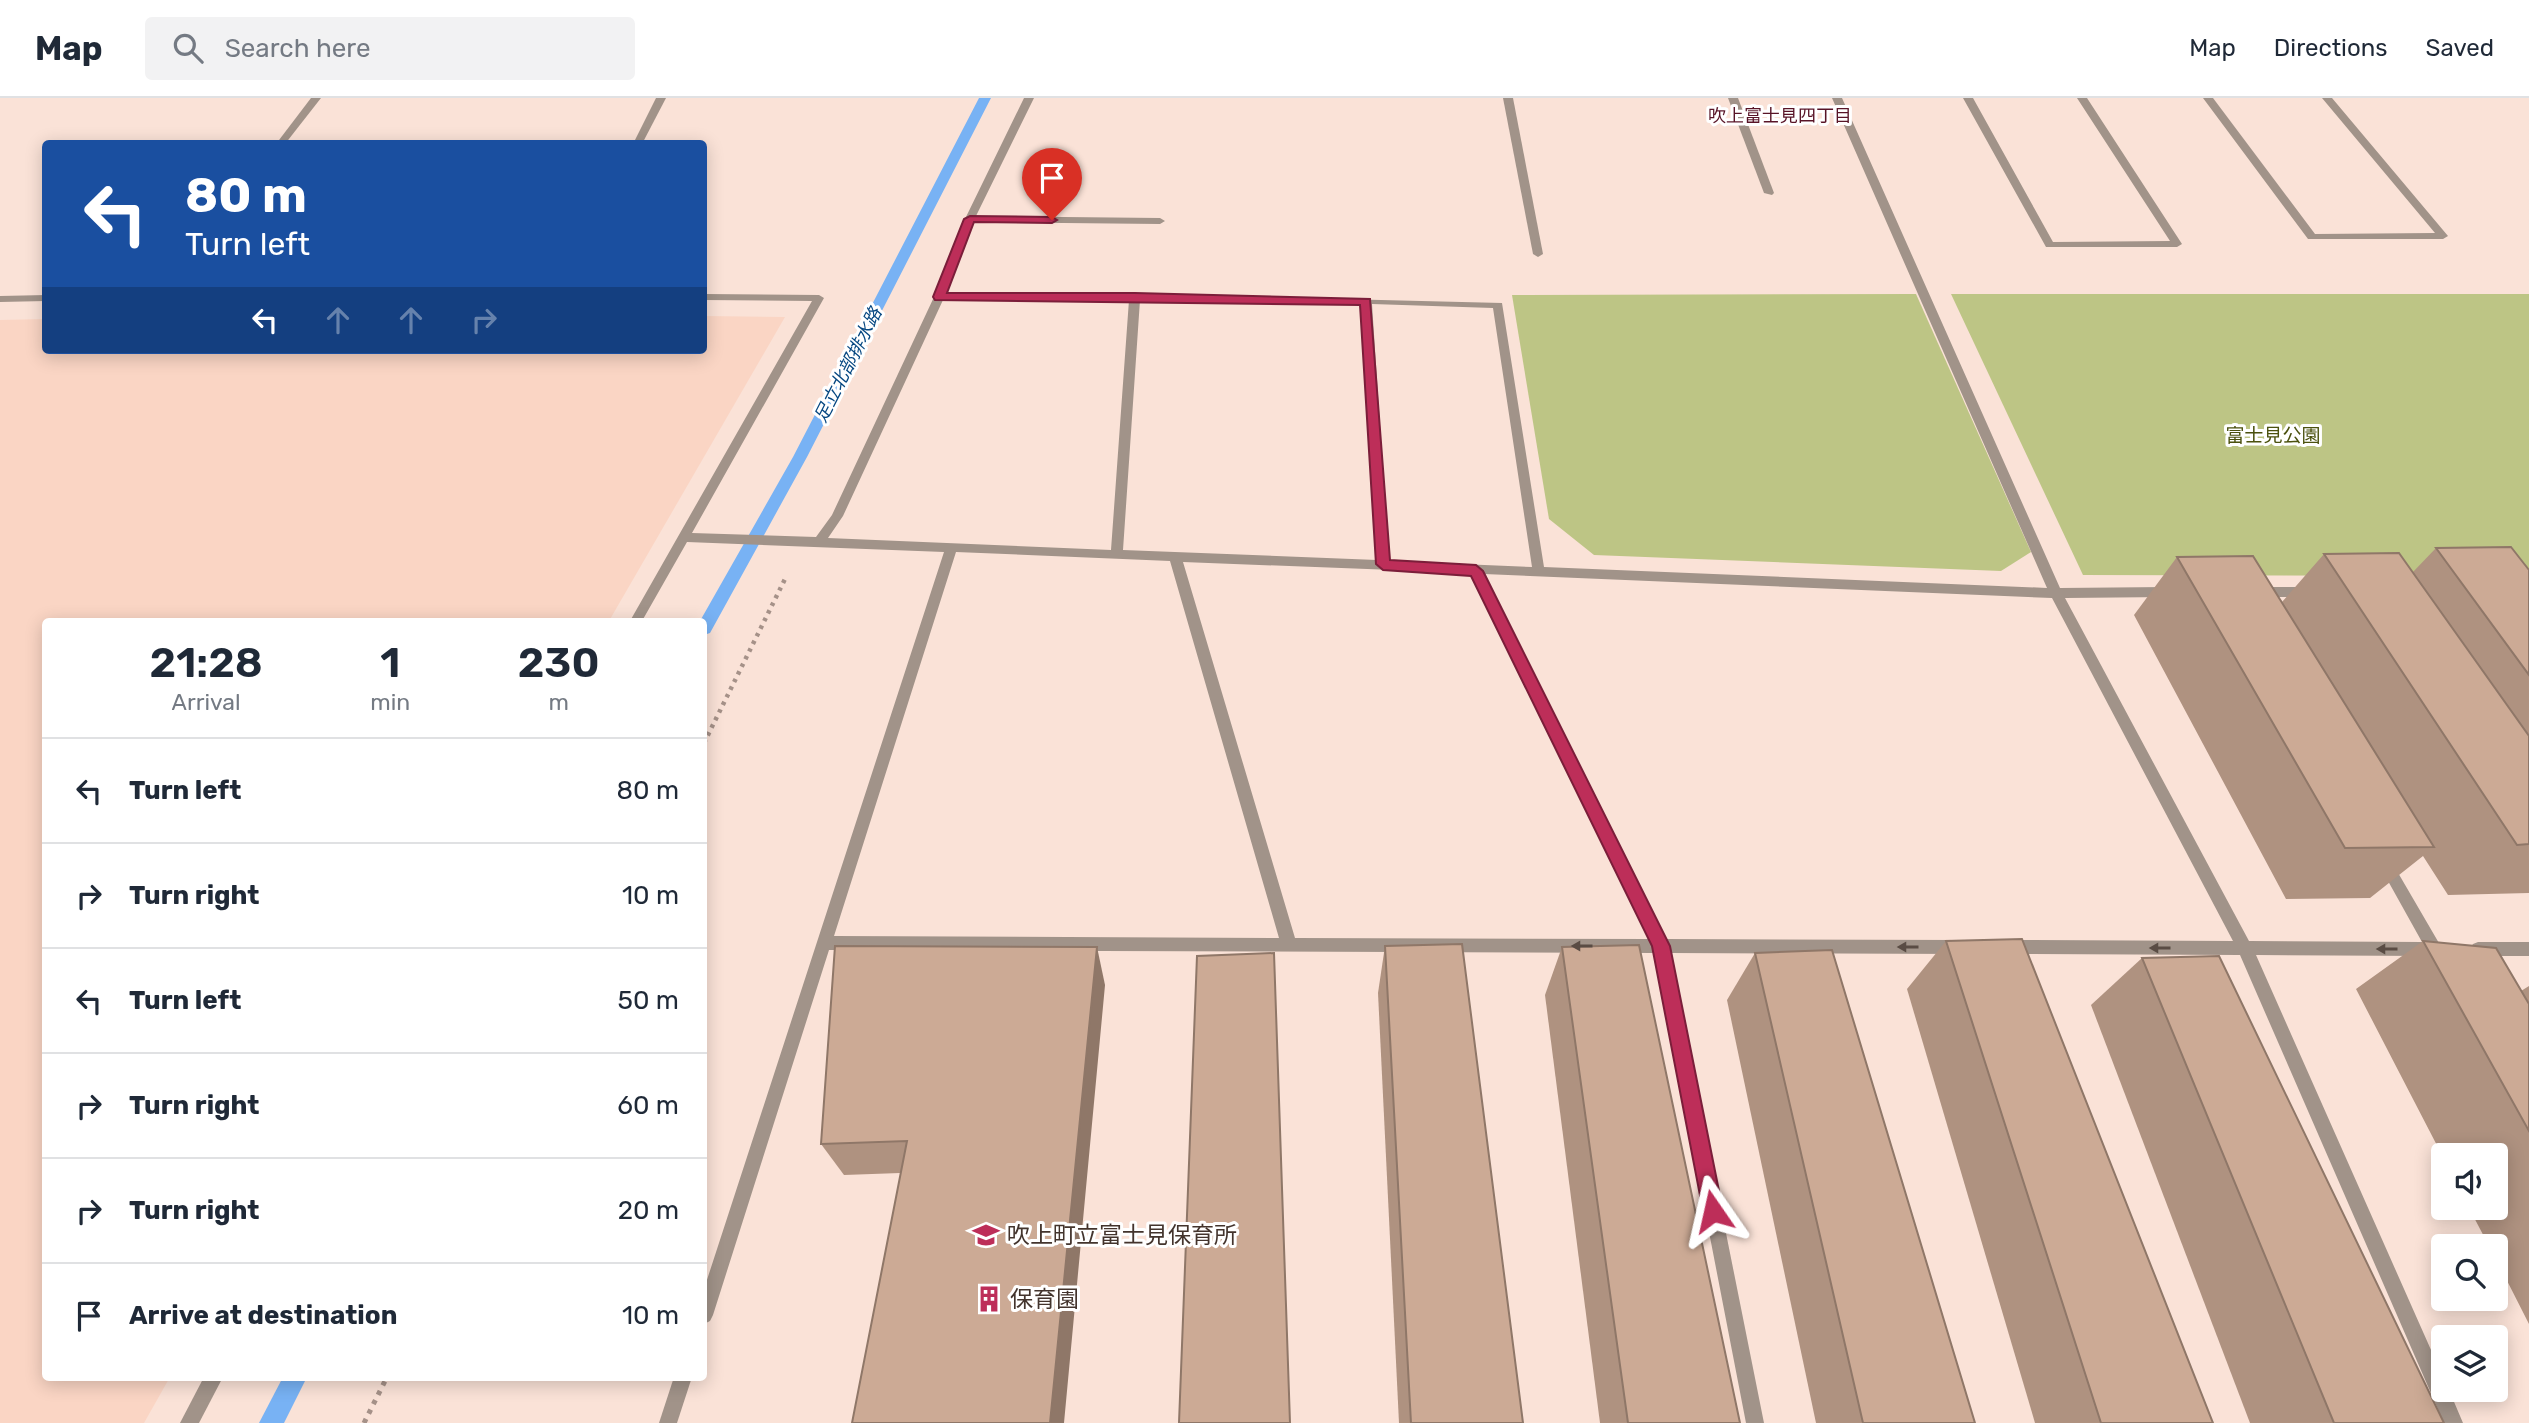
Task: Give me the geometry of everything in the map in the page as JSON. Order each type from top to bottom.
[{"type":"street","points":[[283,140],[316,98]]},
{"type":"street","points":[[639,140],[661,98]]},
{"type":"street","points":[[819,542],[837,516],[939,297],[970,219],[1029,98]]},
{"type":"street","points":[[1508,98],[1538,254]]},
{"type":"street","points":[[1733,98],[1769,192]]},
{"type":"street","points":[[1838,98],[2056,593],[2245,948],[2454,1423]]},
{"type":"street","points":[[1968,98],[2050,245],[2178,244],[2082,98]]},
{"type":"street","points":[[2208,98],[2312,237],[2443,236],[2327,98]]},
{"type":"street","points":[[970,219],[1160,221]]},
{"type":"street","points":[[638,618],[819,298],[707,297]]},
{"type":"street","points":[[939,297],[1135,297],[1498,305],[1539,573]]},
{"type":"street","points":[[1117,553],[1135,297]]},
{"type":"street","points":[[0,299],[42,298]]},
{"type":"street","points":[[1366,301],[1383,564]]},
{"type":"street","points":[[684,537],[2056,593],[2176,592]]},
{"type":"street","points":[[707,1306],[952,546]]},
{"type":"street","points":[[1175,556],[1289,945]]},
{"type":"street","points":[[1476,571],[1661,946],[1755,1423]]},
{"type":"street","points":[[2242,592],[2323,592]]},
{"type":"street","points":[[2380,854],[2449,949],[2449,973]]},
{"type":"street","points":[[824,943],[2529,949]]},
{"type":"street","points":[[189,1423],[212,1381]]},
{"type":"street","points":[[668,1423],[682,1381]]},
{"type":"path","points":[[707,737],[804,542]]},
{"type":"path","points":[[364,1423],[385,1381]]},
{"type":"shaded area","points":[[707,316],[785,317],[611,618],[42,618],[42,1381],[168,1381],[144,1423],[0,1423],[0,320],[42,319],[42,354],[707,354]]},
{"type":"green space","points":[[1916,294],[2031,552],[2001,571],[1594,555],[1549,519],[1512,295]]},
{"type":"green space","name":"富士見公園","points":[[1951,294],[2529,294],[2529,576],[2083,575]]},
{"type":"building","points":[[2511,547],[2529,570],[2529,675],[2436,548]]},
{"type":"building","points":[[2399,553],[2529,736],[2529,844],[2517,845],[2324,554]]},
{"type":"building","points":[[2253,556],[2434,847],[2345,848],[2177,557]]},
{"type":"building","points":[[2022,939],[2213,1423],[2101,1423],[1946,941]]},
{"type":"building","points":[[2423,941],[2496,948],[2529,1004],[2529,1131]]},
{"type":"building","points":[[1462,944],[1523,1423],[1411,1423],[1385,946]]},
{"type":"building","points":[[1639,945],[1740,1423],[1628,1423],[1562,947]]},
{"type":"building","name":"保育園","points":[[835,946],[1097,947],[1050,1423],[852,1423],[907,1141],[821,1144]]},
{"type":"building","points":[[1832,950],[1975,1423],[1863,1423],[1755,953]]},
{"type":"building","points":[[1274,953],[1290,1423],[1179,1423],[1197,956]]},
{"type":"building","points":[[2219,956],[2431,1396],[2431,1402],[2434,1402],[2444,1423],[2334,1423],[2142,958]]},
{"type":"waterway","name":"足立北部排水路","points":[[707,624],[800,457],[985,98]]},
{"type":"waterway","name":"足立北部排水路","points":[[271,1423],[294,1381]]},
{"type":"place","name":"吹上町立富士見保育所","points":[[986,1235]]},
{"type":"place","name":"保育園","points":[[989,1299]]},
{"type":"district","name":"吹上富士見四丁目","points":[[1780,116]]},
{"type":"route","points":[[1052,220],[970,219],[939,297],[1366,301],[1383,564],[1476,571],[1661,946],[1713,1211]]}]
